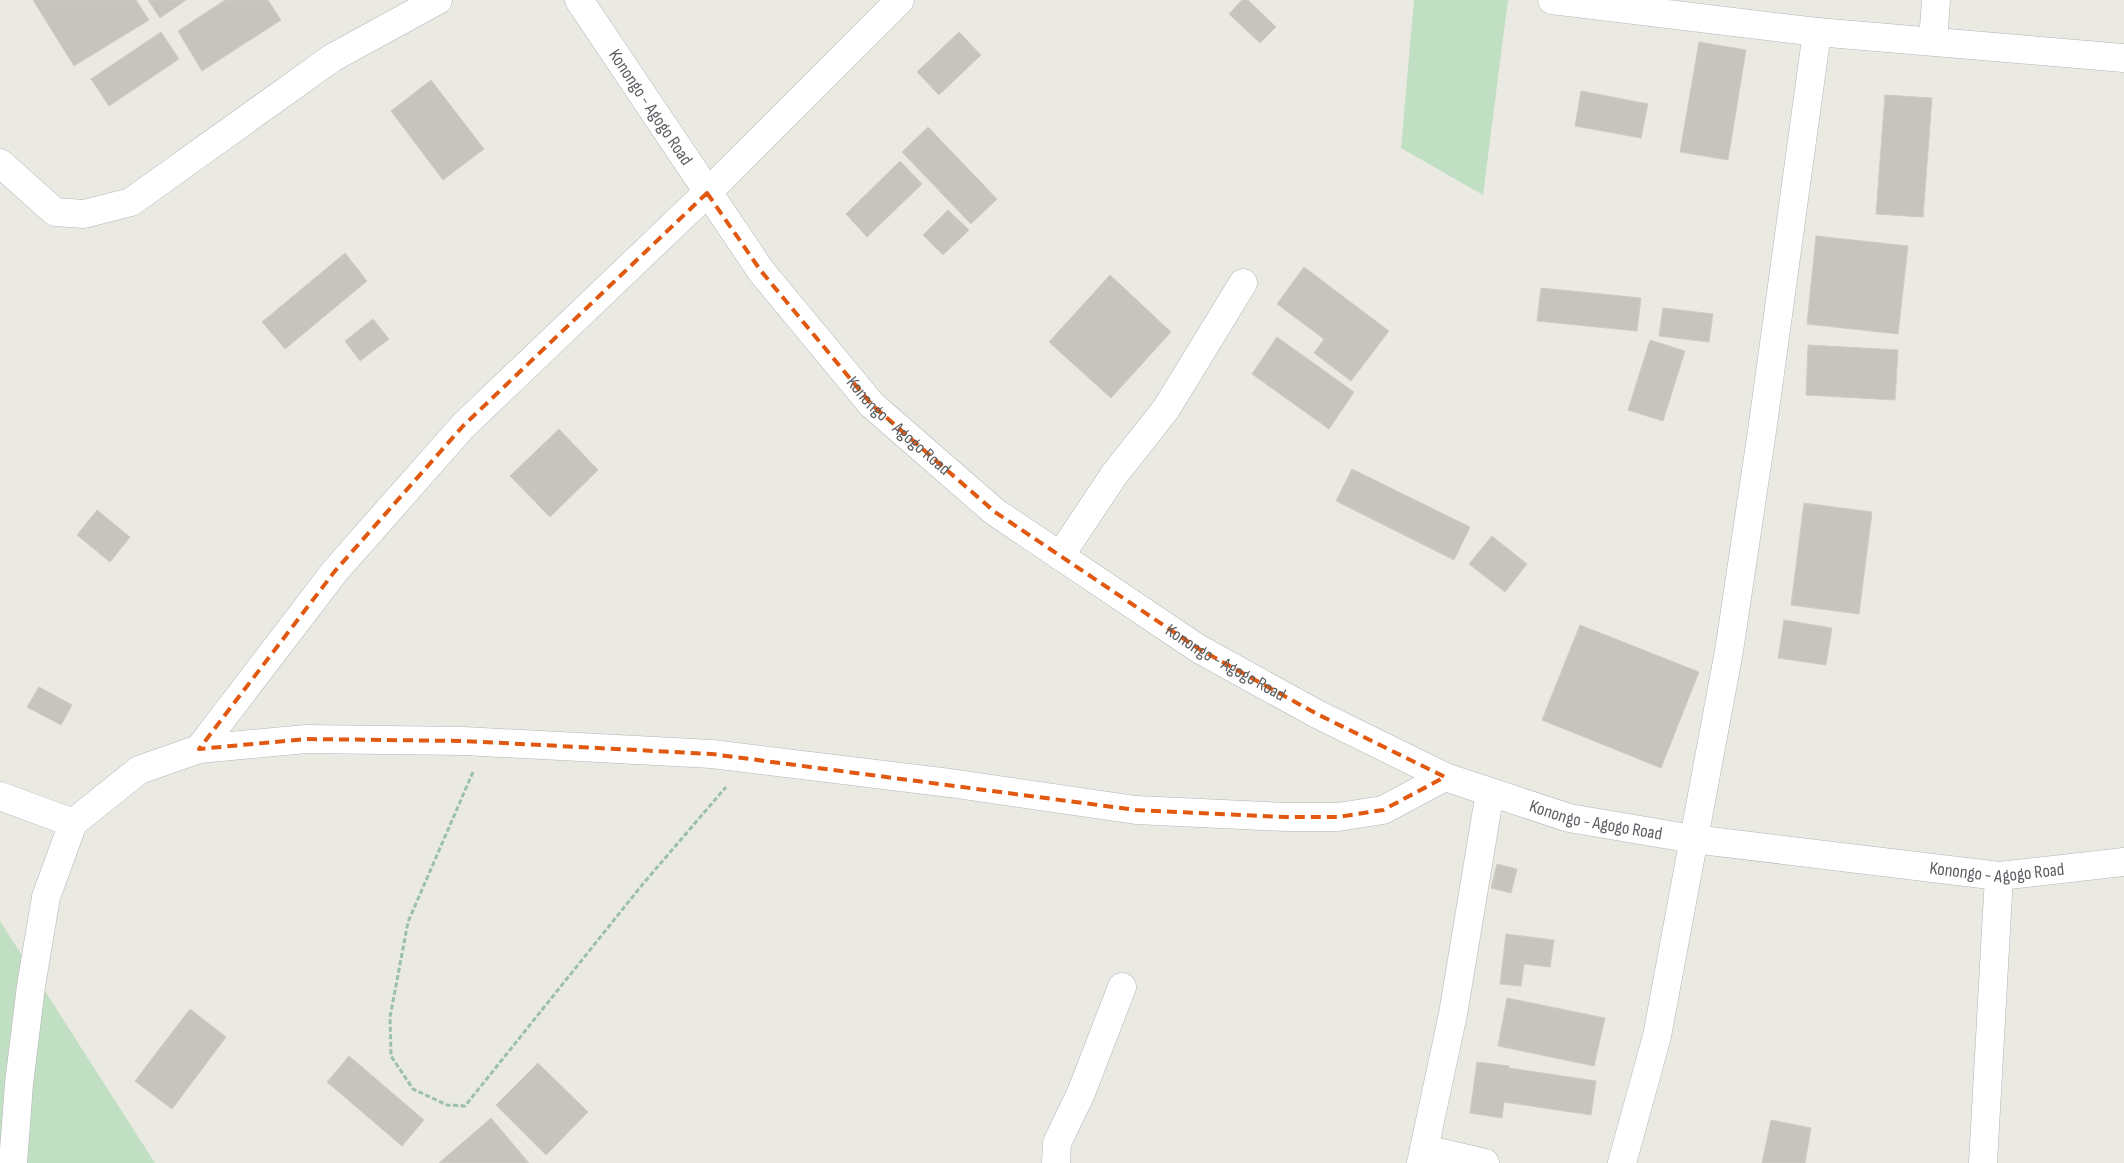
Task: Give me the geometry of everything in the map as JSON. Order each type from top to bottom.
[{"type":"street","points":[[0,163],[55,212],[84,214],[131,202],[332,58],[438,0]]},
{"type":"street","name":"Konongo - Agogo Road","points":[[579,0],[761,271],[872,405],[995,512],[1199,649],[1316,714],[1445,777],[1569,818],[1693,839],[1999,876],[2124,862]]},
{"type":"street","points":[[199,750],[335,571],[463,426],[707,192],[900,0]]},
{"type":"street","points":[[1552,0],[1817,32],[2124,58]]},
{"type":"street","points":[[1933,41],[1936,0]]},
{"type":"street","points":[[1622,1163],[1657,1036],[1730,642],[1762,430],[1817,32]]},
{"type":"street","points":[[1060,556],[1114,475],[1166,409],[1244,283]]},
{"type":"street","points":[[13,1163],[18,1084],[30,986],[46,897],[73,823],[139,770],[199,750],[306,739],[487,742],[712,754],[950,783],[1136,810],[1285,817],[1338,817],[1383,810],[1445,777]]},
{"type":"street","points":[[1485,1163],[1422,1156],[1453,1014],[1490,792]]},
{"type":"street","points":[[0,796],[73,823]]},
{"type":"street","points":[[1984,1163],[1999,876]]},
{"type":"street","points":[[1056,1163],[1057,1143],[1081,1093],[1122,987]]},
{"type":"path","points":[[487,742],[408,922],[390,1017],[391,1056],[413,1088],[447,1105],[464,1106],[642,886],[751,758]]},
{"type":"highlighted area","points":[[707,193],[761,271],[872,405],[995,512],[1199,649],[1317,714],[1445,777],[1383,810],[1338,817],[1285,817],[1136,810],[712,754],[464,741],[306,739],[199,749],[335,571],[463,426]]},
{"type":"green space","points":[[1414,0],[1508,0],[1483,195],[1401,148]]},
{"type":"green space","points":[[0,921],[155,1163],[0,1163]]},
{"type":"building","points":[[33,0],[136,0],[149,20],[74,66]]},
{"type":"building","points":[[148,0],[186,0],[160,18]]},
{"type":"building","points":[[225,0],[268,0],[281,20],[202,71],[178,31]]},
{"type":"building","points":[[1242,0],[1248,0],[1276,27],[1260,43],[1229,14]]},
{"type":"building","points":[[161,32],[179,59],[109,106],[91,79]]},
{"type":"building","points":[[959,32],[981,55],[939,95],[917,72]]},
{"type":"building","points":[[1699,42],[1746,50],[1728,160],[1680,152]]},
{"type":"building","points":[[431,80],[484,149],[443,180],[391,111]]},
{"type":"building","points":[[1581,91],[1648,104],[1641,138],[1575,126]]},
{"type":"building","points":[[1885,95],[1932,98],[1923,217],[1876,214]]},
{"type":"building","points":[[928,127],[997,199],[971,224],[902,152]]},
{"type":"building","points":[[900,161],[922,184],[867,237],[846,214]]},
{"type":"building","points":[[948,210],[969,230],[943,255],[923,235]]},
{"type":"building","points":[[1816,236],[1908,246],[1898,334],[1807,324]]},
{"type":"building","points":[[345,253],[367,281],[285,349],[262,322]]},
{"type":"building","points":[[1304,267],[1389,331],[1351,381],[1314,353],[1324,339],[1277,304]]},
{"type":"building","points":[[1110,275],[1171,332],[1111,398],[1049,342]]},
{"type":"building","points":[[1541,288],[1641,298],[1637,331],[1537,321]]},
{"type":"building","points":[[1663,308],[1713,314],[1709,342],[1659,336]]},
{"type":"building","points":[[373,319],[389,339],[360,361],[345,341]]},
{"type":"building","points":[[1277,337],[1354,392],[1329,429],[1252,374]]},
{"type":"building","points":[[1650,340],[1685,351],[1663,421],[1628,410]]},
{"type":"building","points":[[1808,345],[1898,350],[1895,400],[1806,395]]},
{"type":"building","points":[[559,429],[598,470],[550,517],[510,476]]},
{"type":"building","points":[[1352,469],[1470,527],[1454,560],[1336,501]]},
{"type":"building","points":[[1804,503],[1872,512],[1859,614],[1791,605]]},
{"type":"building","points":[[97,510],[130,537],[110,562],[77,535]]},
{"type":"building","points":[[1492,536],[1527,564],[1505,592],[1469,564]]},
{"type":"building","points":[[1784,620],[1832,628],[1826,665],[1778,658]]},
{"type":"building","points":[[1580,625],[1699,672],[1661,768],[1542,720]]},
{"type":"building","points":[[39,687],[72,705],[61,725],[27,707]]},
{"type":"building","points":[[1497,864],[1517,869],[1511,893],[1491,888]]},
{"type":"building","points":[[1506,934],[1554,940],[1550,967],[1524,964],[1521,986],[1500,984]]},
{"type":"building","points":[[1507,998],[1605,1018],[1594,1066],[1498,1046]]},
{"type":"building","points":[[190,1009],[226,1037],[172,1109],[135,1081]]},
{"type":"building","points":[[349,1056],[424,1120],[402,1146],[327,1082]]},
{"type":"building","points":[[1477,1062],[1596,1081],[1591,1115],[1504,1102],[1502,1118],[1470,1113]]},
{"type":"building","points":[[538,1063],[588,1112],[546,1155],[496,1105]]},
{"type":"building","points":[[491,1118],[529,1163],[439,1163]]},
{"type":"building","points":[[1771,1120],[1811,1128],[1805,1163],[1762,1163]]}]
